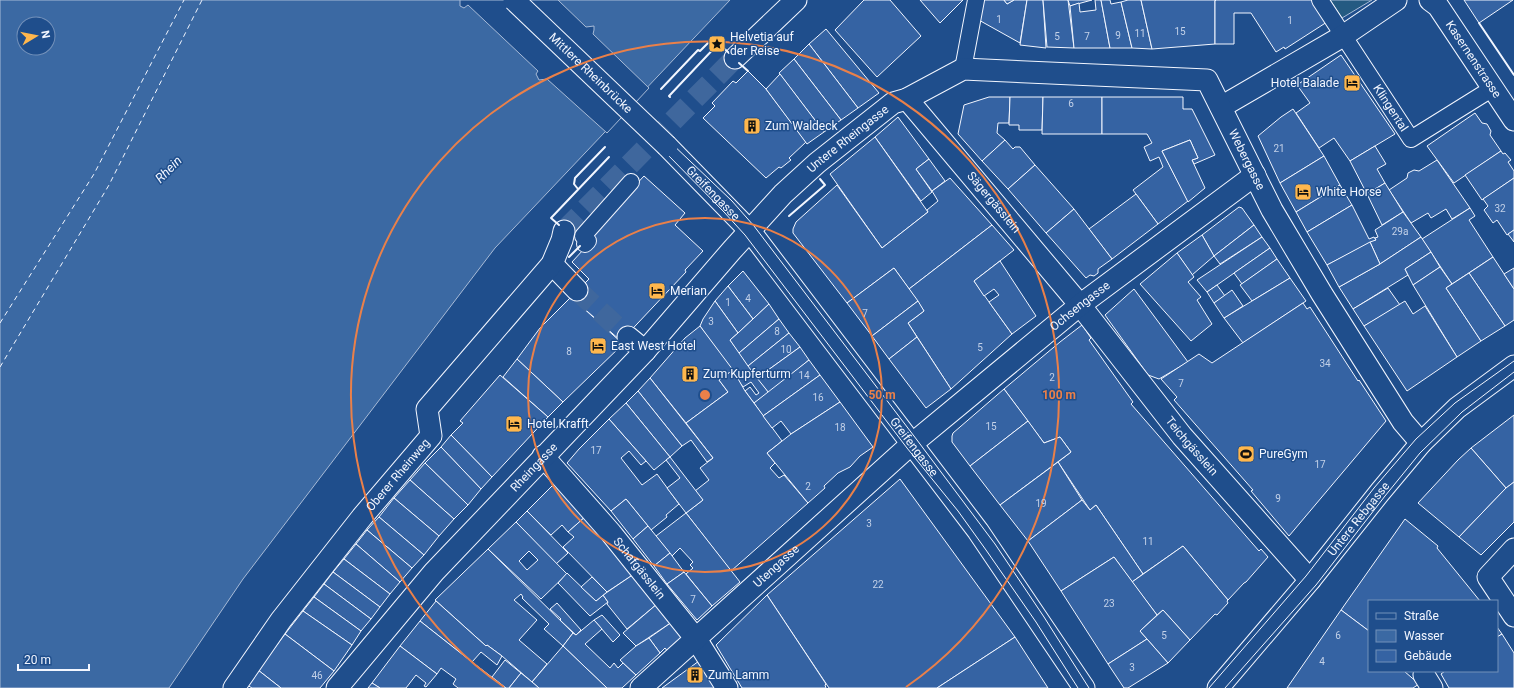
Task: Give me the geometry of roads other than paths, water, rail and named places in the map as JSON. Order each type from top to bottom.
[{"type":"street","name":"Mittlere Rheinbrücke","points":[[514,0],[667,146]]},
{"type":"street","points":[[735,58],[796,0]]},
{"type":"street","points":[[963,70],[976,0]]},
{"type":"street","name":"Klingental","points":[[1320,0],[1411,139],[1493,88]]},
{"type":"street","points":[[1221,107],[1343,36],[1396,0]]},
{"type":"street","name":"Kasernenstrasse","points":[[1430,0],[1438,6],[1514,120]]},
{"type":"street","name":"Untere Rheingasse","points":[[750,231],[783,194],[817,163],[893,103],[907,99],[963,70]]},
{"type":"street","name":"Webergasse","points":[[963,70],[1208,80],[1272,210],[1322,294],[1403,422],[1421,443]]},
{"type":"street","name":"Sägergässlein","points":[[907,99],[1080,306]]},
{"type":"street","name":"Greifengasse","points":[[667,146],[750,231],[978,531],[1084,688]]},
{"type":"street","name":"Ochsengasse","points":[[912,444],[1080,306],[1254,174]]},
{"type":"street","points":[[585,244],[588,241],[583,236],[631,182]]},
{"type":"street","name":"Oberer Rheinweg","points":[[234,688],[281,620],[362,517],[431,436],[428,409],[552,264],[564,231]]},
{"type":"street","name":"Rheingasse","points":[[337,688],[434,572],[543,456],[645,351],[750,231]]},
{"type":"street","points":[[552,264],[577,290]]},
{"type":"street","name":"Teichgässlein","points":[[1080,306],[1182,436],[1310,580]]},
{"type":"street","points":[[628,337],[645,351]]},
{"type":"street","name":"Untere Rebgasse","points":[[1218,688],[1310,580],[1421,443],[1457,408],[1514,366]]},
{"type":"street","name":"Utengasse","points":[[641,688],[912,444]]},
{"type":"street","name":"Schafgässlein","points":[[543,456],[611,533],[696,640],[727,688]]},
{"type":"street","points":[[1514,549],[1488,578],[1514,616]]},
{"type":"water","name":"Rhein","points":[[0,0],[730,0],[495,248],[243,579],[169,688],[0,688]]},
{"type":"tunnel","points":[[564,231],[735,58]]},
{"type":"tunnel","points":[[577,290],[628,337]]},
{"type":"tram line","points":[[505,0],[666,153],[745,235],[907,448],[958,511],[1036,622],[1078,688]]},
{"type":"tram line","points":[[521,0],[732,201],[754,226],[995,544],[1089,688]]},
{"type":"tram line","points":[[1209,688],[1306,576],[1374,488],[1416,439],[1455,403],[1514,361]]},
{"type":"tram line","points":[[1225,688],[1316,585],[1420,453],[1462,412],[1514,372]]},
{"type":"place","name":"Helvetia auf der Reise","points":[[717,44]]},
{"type":"place","name":"Hotel Balade","points":[[1352,83]]},
{"type":"place","name":"Zum Waldeck","points":[[752,126]]},
{"type":"place","name":"White Horse","points":[[1303,192]]},
{"type":"place","name":"Merian","points":[[657,291]]},
{"type":"place","name":"East West Hotel","points":[[598,346]]},
{"type":"place","name":"Zum Kupferturm","points":[[690,374]]},
{"type":"place","name":"Hotel Krafft","points":[[514,424]]},
{"type":"place","name":"PureGym","points":[[1246,454]]},
{"type":"place","name":"Zum Lamm","points":[[695,675]]}]
